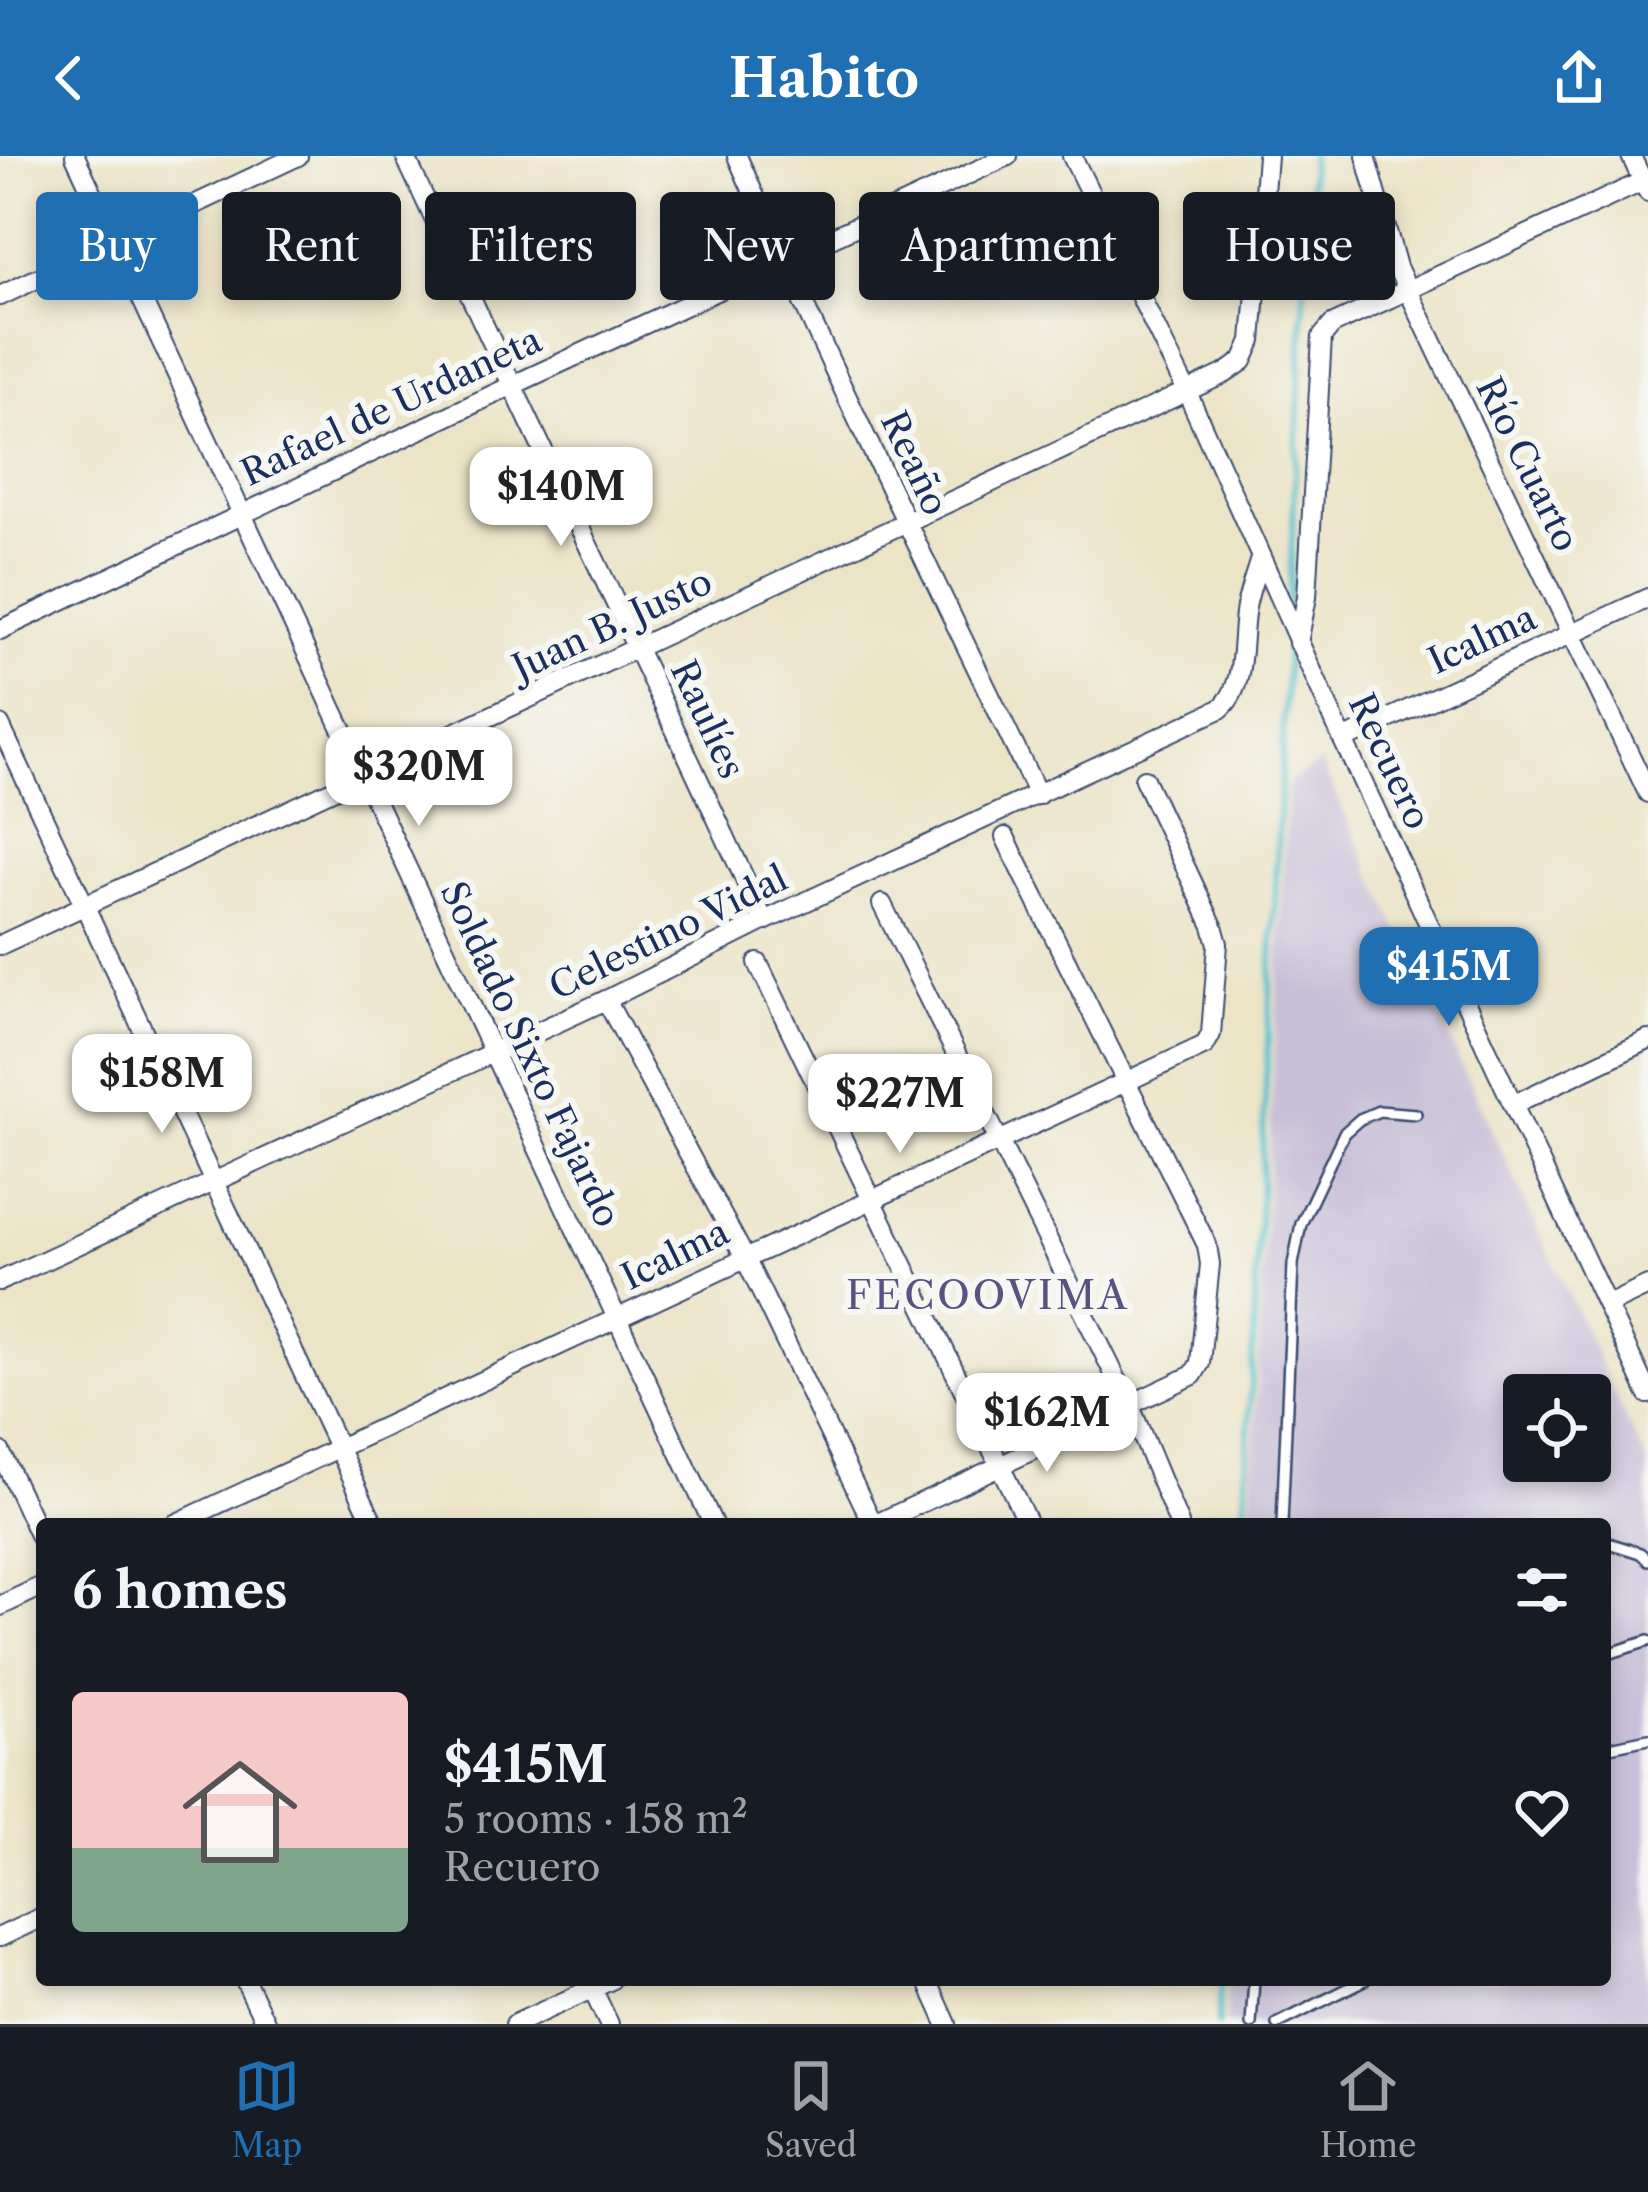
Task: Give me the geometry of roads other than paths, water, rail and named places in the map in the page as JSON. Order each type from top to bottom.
[{"type":"street","name":"Soldado Sixto Fajardo","points":[[75,156],[92,192]]},
{"type":"street","points":[[198,203],[298,156]]},
{"type":"street","name":"Raulíes","points":[[405,156],[764,921]]},
{"type":"street","name":"Reaño","points":[[737,156],[753,192]]},
{"type":"street","name":"Rafael de Urdaneta","points":[[835,236],[1008,156]]},
{"type":"street","name":"Recuero","points":[[1072,156],[1187,392],[1298,643],[1648,1394]]},
{"type":"street","name":"Juan B. Justo","points":[[0,945],[1187,392],[1243,361],[1252,341],[1267,156]]},
{"type":"street","name":"Río Cuarto","points":[[1366,156],[1397,267],[1648,794]]},
{"type":"street","points":[[1298,643],[1307,597],[1322,337],[1331,325],[1646,184],[1631,156]]},
{"type":"street","points":[[0,296],[36,279]]},
{"type":"street","name":"Soldado Sixto Fajardo","points":[[142,300],[710,1518]]},
{"type":"street","name":"Rafael de Urdaneta","points":[[0,630],[697,300]]},
{"type":"street","name":"Reaño","points":[[802,300],[1038,795]]},
{"type":"street","name":"Celestino Vidal","points":[[0,1281],[1220,709],[1232,700],[1237,683],[1246,604],[1260,560]]},
{"type":"street","name":"Icalma","points":[[1343,740],[1648,598]]},
{"type":"street","points":[[0,724],[371,1518]]},
{"type":"street","name":"Icalma","points":[[188,1518],[1204,1045],[1211,1034],[1218,944],[1144,779]]},
{"type":"street","points":[[888,1518],[1193,1375],[1200,1364],[1210,1264],[1207,1245],[1005,837]]},
{"type":"street","points":[[882,904],[1130,1406],[1177,1518]]},
{"type":"street","points":[[758,963],[1025,1518]]},
{"type":"street","points":[[606,1000],[745,1258],[872,1518]]},
{"type":"street","points":[[1514,1104],[1648,1040]]},
{"type":"street","points":[[1607,1305],[1648,1286]]},
{"type":"street","points":[[0,1451],[36,1528]]},
{"type":"street","points":[[0,1606],[36,1589]]},
{"type":"street","points":[[0,1937],[36,1920]]},
{"type":"street","points":[[248,1986],[266,2024]]},
{"type":"street","points":[[515,2024],[586,1986]]},
{"type":"street","points":[[591,1986],[609,2024]]},
{"type":"street","points":[[930,1986],[947,2024]]},
{"type":"lane","points":[[1282,1518],[1293,1264],[1301,1224],[1345,1133],[1378,1111],[1416,1114]]},
{"type":"lane","points":[[1611,1544],[1648,1560]]},
{"type":"lane","points":[[1611,1653],[1648,1641]]},
{"type":"lane","points":[[1611,1747],[1648,1739]]},
{"type":"lane","points":[[1251,2024],[1254,1986]]},
{"type":"lane","points":[[1277,2024],[1353,1986]]},
{"type":"waterway","points":[[1289,602],[1311,156]]},
{"type":"waterway","points":[[1244,1518],[1288,633]]},
{"type":"waterway","points":[[1218,2024],[1221,1986]]},
{"type":"district","name":"FECOOVIMA","points":[[988,1295]]}]
